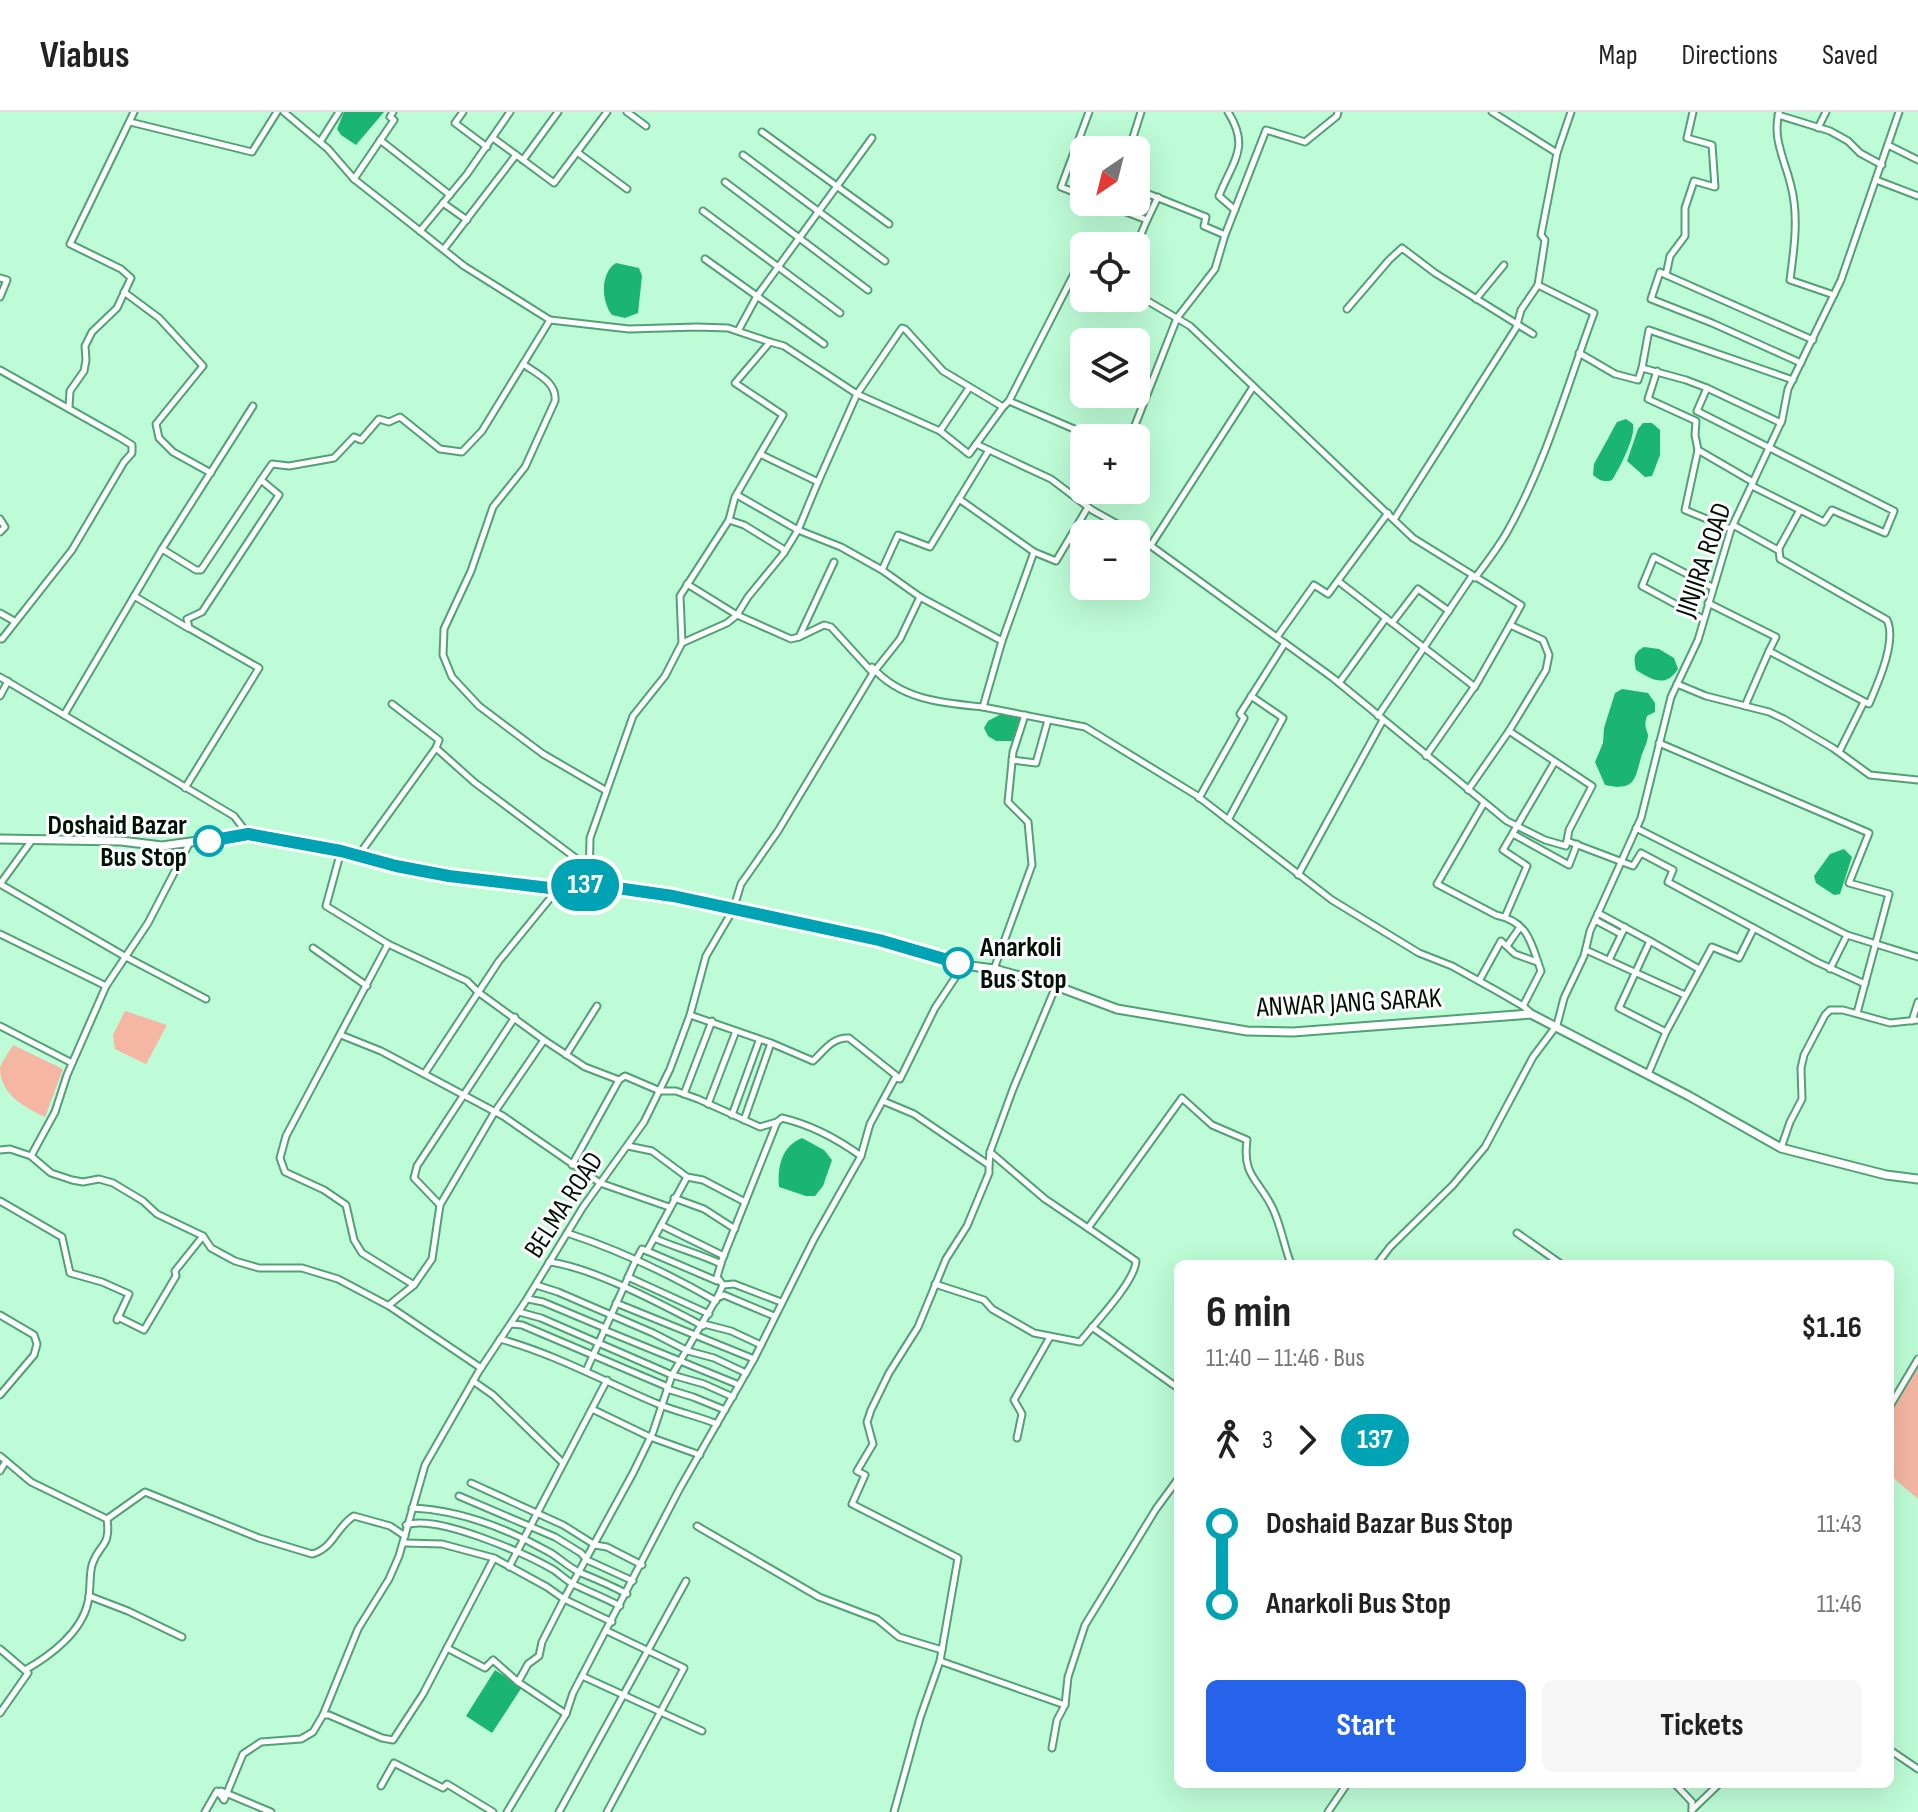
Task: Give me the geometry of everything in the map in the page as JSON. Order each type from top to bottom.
[{"type":"main road","name":"ANWAR JANG SARAK","points":[[0,839],[121,841],[162,846],[248,834],[449,876],[558,889],[589,884],[673,896],[879,940],[963,965],[994,969],[1056,986],[1117,1009],[1247,1031],[1293,1032],[1531,1014],[1557,1025],[1781,1148],[1886,1175],[1918,1179]]},
{"type":"street","points":[[69,407],[70,391],[84,371],[85,346],[92,332],[117,308],[131,278],[121,269],[70,244],[134,112]]},
{"type":"street","points":[[130,122],[252,152],[277,112]]},
{"type":"street","points":[[284,112],[320,142],[354,179],[464,266],[550,320],[629,329],[697,327],[738,331],[784,346],[857,394],[940,431],[969,454],[1009,401],[1070,282]]},
{"type":"street","points":[[320,142],[339,112]]},
{"type":"street","points":[[354,179],[394,120],[390,117],[393,112]]},
{"type":"street","points":[[463,112],[455,123],[487,147]]},
{"type":"street","points":[[420,231],[487,147],[510,112]]},
{"type":"street","points":[[523,160],[558,112]]},
{"type":"street","points":[[493,138],[554,183],[607,112]]},
{"type":"street","points":[[627,112],[646,126]]},
{"type":"street","points":[[1080,136],[1089,112]]},
{"type":"street","points":[[1228,112],[1239,134],[1240,153],[1219,196],[1235,210]]},
{"type":"street","points":[[1135,424],[1177,318],[1215,269],[1266,130],[1305,142],[1338,112]]},
{"type":"street","points":[[1492,112],[1557,153]]},
{"type":"street","points":[[1395,518],[1517,325],[1521,310],[1538,285],[1545,240],[1541,235],[1557,153],[1571,112]]},
{"type":"street","points":[[1666,275],[1670,256],[1685,236],[1685,208],[1694,181],[1715,187],[1712,145],[1687,138],[1693,112]]},
{"type":"street","points":[[1818,128],[1826,112]]},
{"type":"street","name":"JINJIRA ROAD","points":[[1380,1260],[1453,1185],[1485,1147],[1533,1057],[1557,1025],[1564,998],[1586,950],[1595,920],[1641,818],[1677,684],[1698,640],[1732,527],[1781,423],[1793,380],[1834,295],[1899,112]]},
{"type":"street","points":[[1132,136],[1138,113]]},
{"type":"street","points":[[1834,295],[1790,280],[1796,238],[1792,187],[1779,150],[1776,123],[1779,114],[1848,141],[1860,153],[1882,165]]},
{"type":"street","points":[[762,132],[889,224]]},
{"type":"street","points":[[738,331],[757,296],[872,138]]},
{"type":"street","points":[[380,140],[450,195]]},
{"type":"street","points":[[1888,145],[1918,160]]},
{"type":"street","points":[[577,152],[627,189]]},
{"type":"street","points":[[444,249],[516,155]]},
{"type":"street","points":[[743,155],[885,261]]},
{"type":"street","points":[[1070,163],[1061,187],[1070,191]]},
{"type":"street","points":[[1876,180],[1918,196]]},
{"type":"street","points":[[725,182],[868,290]]},
{"type":"street","points":[[1150,194],[1206,217],[1204,226],[1225,235]]},
{"type":"street","points":[[1142,232],[1158,197]]},
{"type":"street","points":[[443,203],[467,220]]},
{"type":"street","points":[[703,211],[840,313]]},
{"type":"street","points":[[1137,216],[1147,220]]},
{"type":"street","points":[[1347,309],[1402,248],[1533,334]]},
{"type":"street","points":[[705,259],[824,344]]},
{"type":"street","points":[[1476,299],[1504,265]]},
{"type":"street","points":[[1801,363],[1651,299],[1660,272],[1813,340]]},
{"type":"street","points":[[0,278],[7,280],[0,297]]},
{"type":"street","points":[[1298,875],[1381,718],[1449,611],[1507,533],[1555,426],[1594,313],[1538,285]]},
{"type":"street","points":[[124,292],[159,318],[203,366],[156,424],[159,438],[173,452],[211,473]]},
{"type":"street","points":[[1150,302],[1190,326],[1413,538],[1521,605],[1475,687],[1426,756]]},
{"type":"street","points":[[162,549],[201,570],[272,464],[289,466],[334,458],[354,437],[361,440],[379,419],[389,422],[400,417],[440,449],[462,452],[482,431],[550,320]]},
{"type":"street","points":[[682,643],[727,623],[737,615],[784,553],[798,530],[857,394],[902,328],[943,371],[1003,407]]},
{"type":"street","points":[[1579,353],[1622,376],[1638,380],[1649,330],[1793,380]]},
{"type":"street","points":[[589,884],[590,838],[633,716],[665,676],[682,643],[680,596],[729,520],[737,495],[783,415],[735,383],[770,342]]},
{"type":"street","points":[[523,364],[552,385],[556,392],[555,401],[525,467],[493,507],[471,571],[444,629],[443,655],[452,677],[479,706],[543,754],[605,790]]},
{"type":"street","points":[[1642,368],[1707,388],[1781,423]]},
{"type":"street","points":[[0,370],[132,445],[132,453],[72,550],[0,639]]},
{"type":"street","points":[[1657,371],[1648,399],[1696,421],[1698,450],[1685,510],[1779,549]]},
{"type":"street","points":[[1253,387],[1151,545],[1339,683],[1484,803],[1518,826],[1545,840],[1566,846],[1569,830],[1592,786],[1509,731]]},
{"type":"street","points":[[940,431],[969,388]]},
{"type":"street","points":[[1698,450],[1824,522],[1832,510],[1885,533],[1894,511],[1697,411],[1707,388]]},
{"type":"street","points":[[1009,401],[1070,427]]},
{"type":"street","points":[[64,715],[162,549],[253,406]]},
{"type":"street","points":[[976,444],[1051,479],[1111,520]]},
{"type":"street","points":[[882,570],[898,535],[930,547],[989,450]]},
{"type":"street","points":[[760,454],[818,482]]},
{"type":"street","points":[[189,628],[187,619],[202,612],[279,495],[261,480]]},
{"type":"street","points":[[737,495],[798,530],[841,547],[882,570],[920,597],[1002,641]]},
{"type":"street","points":[[959,499],[1034,552],[1056,561],[1088,507]]},
{"type":"street","points":[[1769,651],[1869,704],[1881,675],[1891,629],[1887,620],[1780,559],[1779,549],[1800,510]]},
{"type":"street","points":[[1277,637],[1314,585],[1328,594],[1388,513]]},
{"type":"street","points":[[0,519],[5,527],[0,532]]},
{"type":"street","points":[[729,520],[769,539],[784,553]]},
{"type":"street","points":[[983,707],[1002,641],[1034,552]]},
{"type":"street","points":[[1703,619],[1642,586],[1654,557],[1712,587]]},
{"type":"street","points":[[799,637],[834,562]]},
{"type":"street","points":[[1338,581],[1475,687]]},
{"type":"street","points":[[687,584],[737,615],[788,639],[824,625],[831,627],[873,673]]},
{"type":"street","points":[[1392,623],[1418,589],[1449,611]]},
{"type":"street","points":[[134,596],[259,668],[185,788]]},
{"type":"street","name":"BELMA ROAD","points":[[224,1800],[243,1754],[261,1742],[301,1739],[313,1732],[323,1715],[358,1629],[389,1579],[405,1540],[406,1525],[425,1465],[481,1368],[660,1091],[690,1015],[706,956],[733,910],[741,884],[778,831],[873,673],[900,639],[920,597]]},
{"type":"street","points":[[1708,603],[1776,637],[1745,706]]},
{"type":"street","points":[[0,613],[14,621]]},
{"type":"street","points":[[1339,683],[1386,618]]},
{"type":"street","points":[[1468,790],[1546,670],[1549,655],[1543,640],[1510,625]]},
{"type":"street","points":[[1199,798],[1244,718],[1240,714],[1285,643]]},
{"type":"street","points":[[873,673],[872,667],[888,683],[921,698],[1085,727],[1199,798],[1332,900],[1406,945],[1523,1006],[1531,1014]]},
{"type":"street","points":[[0,677],[234,816],[248,834]]},
{"type":"street","points":[[0,696],[8,681]]},
{"type":"street","points":[[1677,684],[1784,719],[1870,775],[1918,780]]},
{"type":"street","points":[[1228,820],[1283,718],[1251,696]]},
{"type":"street","points":[[1839,752],[1864,702]]},
{"type":"street","points":[[358,856],[439,740],[392,704]]},
{"type":"street","points":[[994,969],[1032,865],[1028,822],[1008,802],[1012,760],[1025,715]]},
{"type":"street","points":[[1012,760],[1036,763],[1048,720]]},
{"type":"street","points":[[1659,743],[1869,833],[1849,883],[1889,894],[1857,1013]]},
{"type":"street","points":[[436,748],[474,782],[590,868]]},
{"type":"street","points":[[1505,917],[1527,866],[1503,850],[1554,763]]},
{"type":"street","points":[[1484,803],[1437,884],[1505,917],[1528,932],[1541,971],[1523,1006]]},
{"type":"street","points":[[1636,828],[1847,935],[1918,957]]},
{"type":"street","points":[[1513,834],[1569,865],[1577,844]]},
{"type":"street","points":[[32,839],[0,884],[206,999]]},
{"type":"street","points":[[1567,841],[1633,866],[1641,853],[1673,870],[1668,882],[1830,969],[1865,984]]},
{"type":"street","points":[[31,1156],[55,1112],[72,1063],[106,986],[148,923],[189,844]]},
{"type":"street","points":[[341,851],[326,906],[388,944],[467,981],[566,1055],[585,1067],[619,1080]]},
{"type":"street","points":[[425,1073],[499,961],[558,889]]},
{"type":"street","points":[[1598,913],[1699,969]]},
{"type":"street","points":[[1595,920],[1621,934]]},
{"type":"street","points":[[1507,946],[1520,927]]},
{"type":"street","points":[[1609,960],[1625,927]]},
{"type":"street","points":[[1648,1074],[1666,1032],[1712,947],[1739,958],[1754,928]]},
{"type":"street","points":[[0,934],[106,986]]},
{"type":"street","points":[[1830,969],[1847,935]]},
{"type":"street","points":[[1479,981],[1501,941],[1515,954],[1537,962]]},
{"type":"street","points":[[1650,941],[1619,1008],[1666,1032]]},
{"type":"street","points":[[388,944],[286,1136],[280,1158],[285,1172],[324,1190],[346,1205],[354,1240],[362,1253],[414,1285]]},
{"type":"street","points":[[313,948],[367,986]]},
{"type":"street","points":[[1586,950],[1685,995]]},
{"type":"street","points":[[900,1079],[935,1008],[963,965]]},
{"type":"street","points":[[894,1812],[920,1718],[940,1661],[958,1558],[852,1504],[865,1475],[857,1471],[873,1444],[867,1422],[871,1410],[889,1373],[918,1327],[953,1243],[967,1226],[989,1173],[990,1152],[1056,986]]},
{"type":"street","points":[[1781,1148],[1802,1099],[1801,1068],[1804,1055],[1825,1015],[1830,1010],[1857,1013],[1890,1023],[1915,1020],[1918,1002]]},
{"type":"street","points":[[566,1055],[597,1006]]},
{"type":"street","points":[[690,1015],[813,1061],[833,1041],[849,1038],[900,1079]]},
{"type":"street","points":[[440,1205],[414,1178],[422,1155],[464,1097],[515,1017]]},
{"type":"street","points":[[684,1094],[712,1021]]},
{"type":"street","points":[[0,1026],[72,1063]]},
{"type":"street","points":[[708,1104],[736,1031]]},
{"type":"street","points":[[341,1035],[425,1073],[515,1124],[600,1183],[669,1207]]},
{"type":"street","points":[[389,1306],[414,1285],[432,1259],[440,1205],[494,1113],[544,1040]]},
{"type":"street","points":[[732,1115],[759,1041]]},
{"type":"street","points":[[744,1120],[771,1043]]},
{"type":"street","points":[[572,1165],[619,1080],[625,1076],[660,1091],[684,1094],[760,1127],[782,1118],[802,1123],[837,1139],[861,1156]]},
{"type":"street","points":[[507,1812],[566,1714],[582,1676],[861,1156],[870,1124],[895,1078],[900,1079]]},
{"type":"street","points":[[1088,1228],[1182,1098],[1212,1125],[1247,1140],[1245,1157],[1249,1172],[1274,1210],[1290,1260]]},
{"type":"street","points":[[883,1101],[922,1119],[989,1165]]},
{"type":"street","points":[[518,1682],[528,1664],[539,1656],[542,1642],[650,1437],[672,1375],[716,1299],[721,1264],[777,1122]]},
{"type":"street","points":[[627,1146],[652,1151],[687,1177],[703,1180],[745,1202]]},
{"type":"street","points":[[0,1150],[10,1149],[31,1156],[51,1173],[83,1182],[99,1179],[113,1183],[143,1201],[157,1214],[203,1236],[206,1243],[220,1254],[259,1268],[302,1268],[338,1279],[389,1306],[481,1368]]},
{"type":"street","points":[[935,1284],[984,1300],[992,1309],[1034,1333],[1080,1342],[1135,1269],[1136,1261],[1111,1247],[1045,1199],[990,1152]]},
{"type":"street","points":[[647,1251],[687,1177]]},
{"type":"street","points":[[674,1198],[704,1209],[735,1229]]},
{"type":"street","points":[[0,1201],[62,1237],[70,1273],[129,1294],[117,1318],[144,1330],[176,1276],[175,1271],[203,1236]]},
{"type":"street","points":[[661,1225],[724,1256]]},
{"type":"street","points":[[567,1233],[597,1243],[716,1299]]},
{"type":"street","points":[[1517,1233],[1555,1260]]},
{"type":"street","points":[[654,1238],[678,1248],[693,1250],[721,1264]]},
{"type":"street","points":[[586,1371],[642,1249],[720,1283],[734,1284],[781,1302]]},
{"type":"street","points":[[549,1262],[565,1264],[703,1325],[731,1331],[761,1345]]},
{"type":"street","points":[[628,1277],[709,1314]]},
{"type":"street","points":[[536,1285],[746,1373]]},
{"type":"street","points":[[716,1299],[724,1295],[774,1316]]},
{"type":"street","points":[[527,1299],[543,1302],[653,1348],[680,1363],[739,1385]]},
{"type":"street","points":[[616,1303],[754,1359]]},
{"type":"street","points":[[518,1312],[541,1318],[672,1375],[733,1397]]},
{"type":"street","points":[[0,1315],[34,1335],[37,1344],[34,1355],[0,1395]]},
{"type":"street","points":[[511,1324],[522,1325],[725,1410]]},
{"type":"street","points":[[1092,1327],[1174,1385]]},
{"type":"street","points":[[1017,1438],[1022,1414],[1014,1400],[1050,1337]]},
{"type":"street","points":[[500,1339],[586,1371],[661,1405],[717,1424]]},
{"type":"street","points":[[1894,1399],[1918,1359]]},
{"type":"street","points":[[509,1567],[607,1380]]},
{"type":"street","points":[[473,1381],[493,1395],[563,1463]]},
{"type":"street","points":[[592,1409],[650,1437],[700,1455]]},
{"type":"street","points":[[0,1456],[31,1482],[107,1519]]},
{"type":"street","points":[[0,1471],[6,1461]]},
{"type":"street","points":[[471,1483],[642,1565]]},
{"type":"street","points":[[1052,1748],[1057,1720],[1065,1705],[1068,1677],[1085,1625],[1174,1484]]},
{"type":"street","points":[[107,1519],[145,1492],[234,1528],[312,1554],[327,1547],[348,1519],[354,1516],[390,1526],[405,1540],[442,1544],[494,1558],[564,1599],[612,1622]]},
{"type":"street","points":[[459,1496],[555,1537],[587,1560],[633,1581]]},
{"type":"street","points":[[412,1508],[436,1509],[523,1539],[579,1572],[627,1594]]},
{"type":"street","points":[[25,1670],[52,1652],[81,1621],[89,1596],[93,1560],[108,1538],[107,1519]]},
{"type":"street","points":[[406,1525],[414,1522],[439,1526],[517,1551],[573,1584],[620,1606]]},
{"type":"street","points":[[697,1526],[819,1597],[877,1619],[899,1637],[942,1650]]},
{"type":"street","points":[[323,1715],[393,1740],[423,1694],[494,1558]]},
{"type":"street","points":[[559,1812],[686,1581]]},
{"type":"street","points":[[89,1596],[182,1637]]},
{"type":"street","points":[[607,1631],[684,1668],[607,1812]]},
{"type":"street","points":[[447,1648],[485,1668],[493,1660],[518,1682],[566,1714]]},
{"type":"street","points":[[0,1649],[28,1673],[0,1713]]},
{"type":"street","points":[[940,1661],[1065,1705]]},
{"type":"street","points":[[582,1676],[702,1731]]},
{"type":"street","points":[[1894,1753],[1918,1769]]},
{"type":"street","points":[[381,1786],[394,1763],[443,1788],[447,1784],[493,1812]]},
{"type":"street","points":[[1328,1812],[1344,1788]]},
{"type":"street","points":[[1679,1788],[1692,1802],[1692,1811]]},
{"type":"street","points":[[1692,1811],[1715,1788]]},
{"type":"street","points":[[205,1812],[217,1791],[224,1800]]},
{"type":"street","points":[[224,1800],[221,1791],[271,1812]]},
{"type":"shaded area","points":[[344,112],[384,112],[356,145],[337,129]]},
{"type":"shaded area","points":[[616,263],[639,268],[642,276],[638,313],[625,318],[612,315],[604,295],[607,273]]},
{"type":"shaded area","points":[[1626,419],[1633,424],[1630,445],[1612,480],[1602,480],[1593,475],[1594,464],[1617,422]]},
{"type":"shaded area","points":[[1643,423],[1652,423],[1660,430],[1660,455],[1652,476],[1645,477],[1627,461]]},
{"type":"shaded area","points":[[1644,647],[1659,649],[1674,658],[1678,669],[1669,679],[1658,680],[1636,670],[1635,656]]},
{"type":"shaded area","points":[[1622,689],[1648,693],[1655,703],[1655,712],[1647,716],[1648,737],[1636,776],[1629,784],[1615,787],[1605,785],[1595,762],[1615,693]]},
{"type":"shaded area","points":[[1003,713],[1019,717],[1019,727],[1012,741],[996,741],[988,736],[984,728],[988,721]]},
{"type":"shaded area","points":[[1844,849],[1852,857],[1840,894],[1834,895],[1816,883],[1814,876],[1830,854]]},
{"type":"shaded area","points":[[125,1011],[167,1025],[146,1064],[115,1049],[113,1035]]},
{"type":"shaded area","points":[[13,1045],[63,1069],[45,1117],[22,1105],[4,1086],[0,1068]]},
{"type":"shaded area","points":[[802,1138],[824,1150],[832,1160],[823,1186],[815,1196],[779,1187],[779,1172],[785,1151]]},
{"type":"shaded area","points":[[1918,1362],[1918,1499],[1894,1478],[1894,1400]]},
{"type":"shaded area","points":[[495,1670],[522,1687],[492,1733],[466,1716]]},
{"type":"bus line","name":"137","points":[[209,841],[248,834],[449,876],[558,889],[589,884],[673,896],[879,940],[958,963]]},
{"type":"place","name":"Doshaid Bazar Bus Stop","points":[[209,841]]},
{"type":"place","name":"Anarkoli Bus Stop","points":[[958,963]]}]
